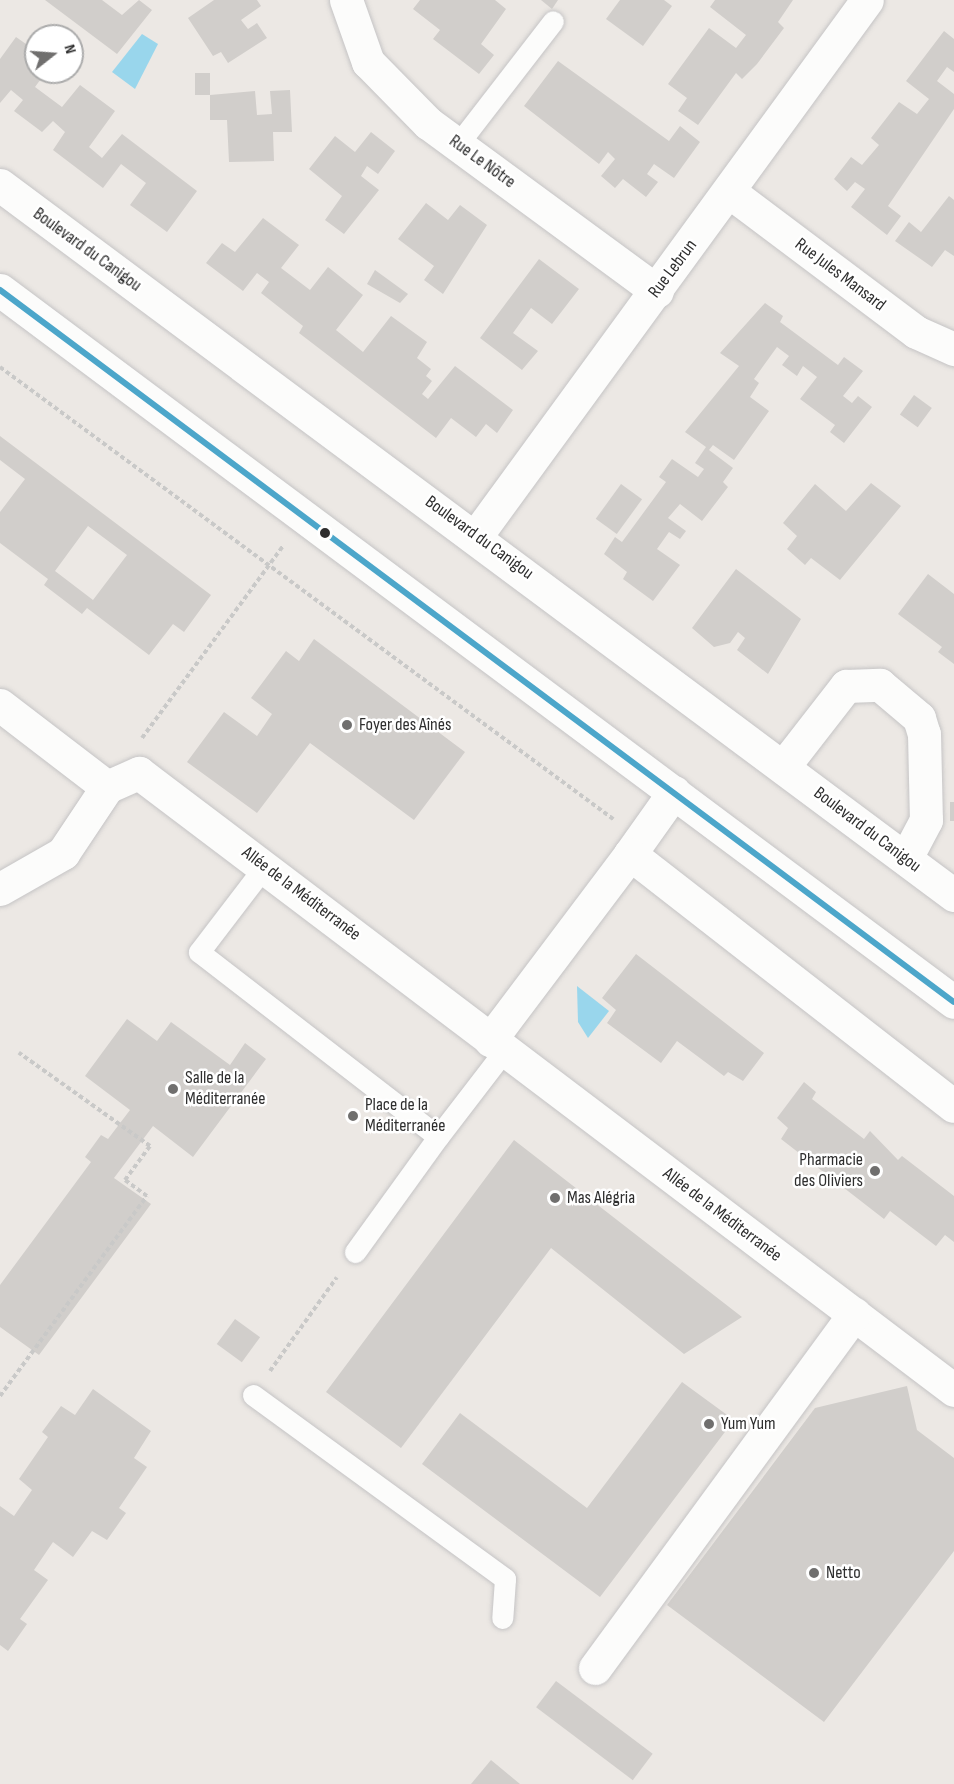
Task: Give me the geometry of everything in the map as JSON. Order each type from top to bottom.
[{"type":"street","name":"Rue Le Nôtre","points":[[346,0],[369,62],[428,123],[657,291]]},
{"type":"street","name":"Rue Lebrun","points":[[476,536],[731,193],[867,0]]},
{"type":"street","name":"Boulevard du Canigou","points":[[0,185],[476,536],[954,895]]},
{"type":"street","name":"Rue Jules Mansard","points":[[731,193],[916,332],[954,349]]},
{"type":"street","points":[[0,290],[303,519],[674,792],[954,1002]]},
{"type":"street","points":[[783,767],[846,686],[880,685],[920,718],[924,734],[926,820],[906,858]]},
{"type":"street","points":[[0,705],[106,787],[63,853],[0,889]]},
{"type":"street","name":"Allée de la Méditerranée","points":[[106,787],[139,773],[954,1390]]},
{"type":"street","points":[[497,1045],[674,792]]},
{"type":"street","points":[[636,847],[954,1106]]},
{"type":"street","points":[[595,1668],[854,1314]]},
{"type":"lane","points":[[458,144],[553,21]]},
{"type":"lane","points":[[264,867],[199,952],[438,1137]]},
{"type":"lane","points":[[355,1252],[438,1137],[497,1045]]},
{"type":"lane","points":[[253,1395],[505,1579],[502,1618]]},
{"type":"path","points":[[0,367],[636,847]]},
{"type":"path","points":[[106,787],[303,519]]},
{"type":"path","points":[[0,1396],[147,1196],[124,1180],[150,1146],[19,1053]]},
{"type":"path","points":[[253,1395],[355,1252]]},
{"type":"water","points":[[142,34],[158,44],[135,89],[112,72]]},
{"type":"water","points":[[577,986],[609,1011],[588,1038],[578,1022]]},
{"type":"building","points":[[45,0],[102,0],[122,15],[139,0],[152,10],[117,54],[84,29],[84,24],[77,24]]},
{"type":"building","points":[[214,0],[257,0],[261,6],[241,20],[248,29],[257,23],[267,38],[228,63],[221,52],[213,56],[188,18]]},
{"type":"building","points":[[420,0],[495,0],[506,9],[481,44],[494,55],[479,74],[433,39],[440,30],[413,9]]},
{"type":"building","points":[[541,0],[558,0],[552,9]]},
{"type":"building","points":[[620,0],[664,0],[672,6],[643,46],[606,19]]},
{"type":"building","points":[[715,0],[793,0],[778,22],[784,28],[757,64],[742,79],[736,73],[698,125],[678,111],[687,98],[668,84],[709,28],[736,48],[746,35],[710,7]]},
{"type":"building","points":[[944,31],[954,39],[954,72],[947,67],[937,81],[954,94],[954,109],[888,206],[901,216],[887,235],[851,207],[865,189],[855,182],[847,191],[834,179],[851,157],[862,165],[879,145],[871,138],[899,102],[917,114],[929,99],[906,81]]},
{"type":"building","points":[[16,37],[24,43],[24,84],[37,84],[35,87],[62,107],[80,85],[115,111],[89,147],[102,158],[122,134],[197,191],[167,232],[130,205],[146,183],[121,164],[103,188],[53,150],[65,132],[53,121],[42,132],[14,111],[23,100],[11,90],[0,103],[0,59]]},
{"type":"building","points":[[558,61],[669,141],[680,126],[700,142],[674,178],[654,164],[647,174],[658,182],[646,197],[623,179],[615,188],[601,176],[615,159],[608,152],[599,164],[524,106]]},
{"type":"building","points":[[195,73],[210,73],[210,95],[195,95]]},
{"type":"building","points":[[290,90],[292,132],[273,132],[274,161],[229,162],[227,120],[210,120],[210,95],[255,91],[257,115],[272,114],[270,91]]},
{"type":"building","points":[[371,132],[395,151],[378,174],[367,166],[361,176],[379,190],[344,234],[325,220],[342,196],[309,169],[335,136],[355,152]]},
{"type":"building","points":[[949,196],[954,200],[954,256],[945,250],[932,267],[895,241],[909,222],[921,232]]},
{"type":"building","points":[[426,203],[448,220],[460,205],[487,225],[443,294],[424,280],[434,266],[398,239]]},
{"type":"building","points":[[263,218],[299,245],[281,268],[310,290],[328,267],[363,295],[336,330],[363,352],[391,316],[427,342],[417,358],[431,369],[426,376],[432,381],[422,394],[428,399],[455,366],[513,410],[497,433],[486,424],[476,437],[451,418],[436,438],[299,333],[303,326],[261,293],[269,282],[257,273],[243,291],[206,263],[222,243],[235,252]]},
{"type":"building","points":[[539,259],[579,289],[552,324],[531,308],[513,333],[538,351],[522,370],[480,338]]},
{"type":"building","points":[[375,270],[408,294],[400,303],[367,284]]},
{"type":"building","points":[[765,303],[783,316],[780,322],[838,365],[844,357],[863,371],[843,396],[852,403],[858,396],[872,407],[844,443],[830,432],[835,425],[800,399],[817,377],[803,366],[797,376],[782,365],[789,356],[777,347],[754,379],[759,383],[750,397],[769,411],[734,460],[713,445],[709,450],[733,468],[723,482],[728,487],[702,521],[680,504],[668,518],[686,531],[680,539],[669,532],[657,549],[680,565],[653,601],[623,579],[627,572],[604,554],[615,537],[622,542],[666,482],[659,477],[672,459],[698,477],[704,469],[695,463],[706,447],[685,432],[739,366],[720,353]]},
{"type":"building","points":[[914,395],[932,408],[918,427],[900,414]]},
{"type":"building","points":[[0,436],[211,595],[184,632],[173,624],[149,655],[87,608],[82,614],[44,585],[48,579],[0,543],[0,512],[25,479],[0,460]],"holes":[[[88,526],[127,555],[93,600],[55,571]]]},
{"type":"building","points":[[871,483],[901,506],[840,580],[811,558],[805,565],[787,549],[797,536],[783,523],[815,484],[846,511]]},
{"type":"building","points":[[621,484],[642,499],[617,534],[596,519]]},
{"type":"building","points":[[736,569],[801,619],[768,674],[737,650],[745,638],[738,632],[730,643],[714,647],[692,628]]},
{"type":"building","points":[[928,574],[954,594],[954,664],[938,652],[942,647],[898,614]]},
{"type":"building","name":"Foyer des Aînés","points":[[314,639],[465,752],[414,820],[310,743],[257,813],[187,762],[224,712],[257,736],[272,714],[251,698],[286,651],[299,661]]},
{"type":"building","points":[[950,802],[954,802],[954,821],[950,821]]},
{"type":"building","points":[[636,954],[764,1053],[743,1081],[728,1072],[724,1076],[677,1041],[661,1063],[607,1023],[616,1010],[602,998]]},
{"type":"building","points":[[127,1019],[157,1041],[171,1022],[230,1065],[245,1043],[266,1059],[193,1157],[153,1126],[114,1178],[151,1204],[39,1355],[0,1327],[0,1285],[91,1162],[85,1157],[101,1135],[108,1139],[130,1110],[85,1076]]},
{"type":"building","points":[[804,1082],[816,1092],[812,1099],[864,1139],[870,1131],[898,1160],[902,1156],[954,1196],[954,1242],[945,1235],[936,1246],[890,1211],[884,1219],[781,1139],[788,1128],[777,1118]]},
{"type":"building","points":[[514,1140],[742,1317],[684,1354],[551,1248],[401,1448],[326,1392]]},
{"type":"building","points":[[235,1319],[260,1337],[242,1362],[217,1344]]},
{"type":"building","points":[[682,1382],[734,1420],[600,1597],[422,1464],[460,1413],[587,1508]]},
{"type":"building","name":"Netto","points":[[907,1386],[917,1430],[954,1458],[954,1551],[824,1722],[667,1605],[815,1408]]},
{"type":"building","points":[[93,1389],[151,1431],[134,1458],[147,1467],[119,1508],[126,1513],[107,1540],[92,1531],[73,1557],[53,1542],[34,1570],[48,1580],[20,1619],[27,1624],[8,1651],[0,1645],[0,1506],[14,1516],[32,1490],[19,1479],[48,1437],[42,1432],[61,1406],[75,1415]]},
{"type":"building","points":[[556,1681],[653,1754],[633,1780],[536,1707]]},
{"type":"building","points":[[491,1760],[520,1784],[471,1784]]},
{"type":"transit line","points":[[0,290],[954,1002]]},
{"type":"place","name":"Foyer des Aînés","points":[[347,725]]},
{"type":"place","name":"Salle de la Méditerranée","points":[[173,1089]]},
{"type":"place","name":"Place de la Méditerranée","points":[[353,1116]]},
{"type":"place","name":"Pharmacie des Oliviers","points":[[875,1171]]},
{"type":"place","name":"Mas Alégria","points":[[555,1198]]},
{"type":"place","name":"Yum Yum","points":[[709,1424]]},
{"type":"place","name":"Netto","points":[[814,1573]]}]
